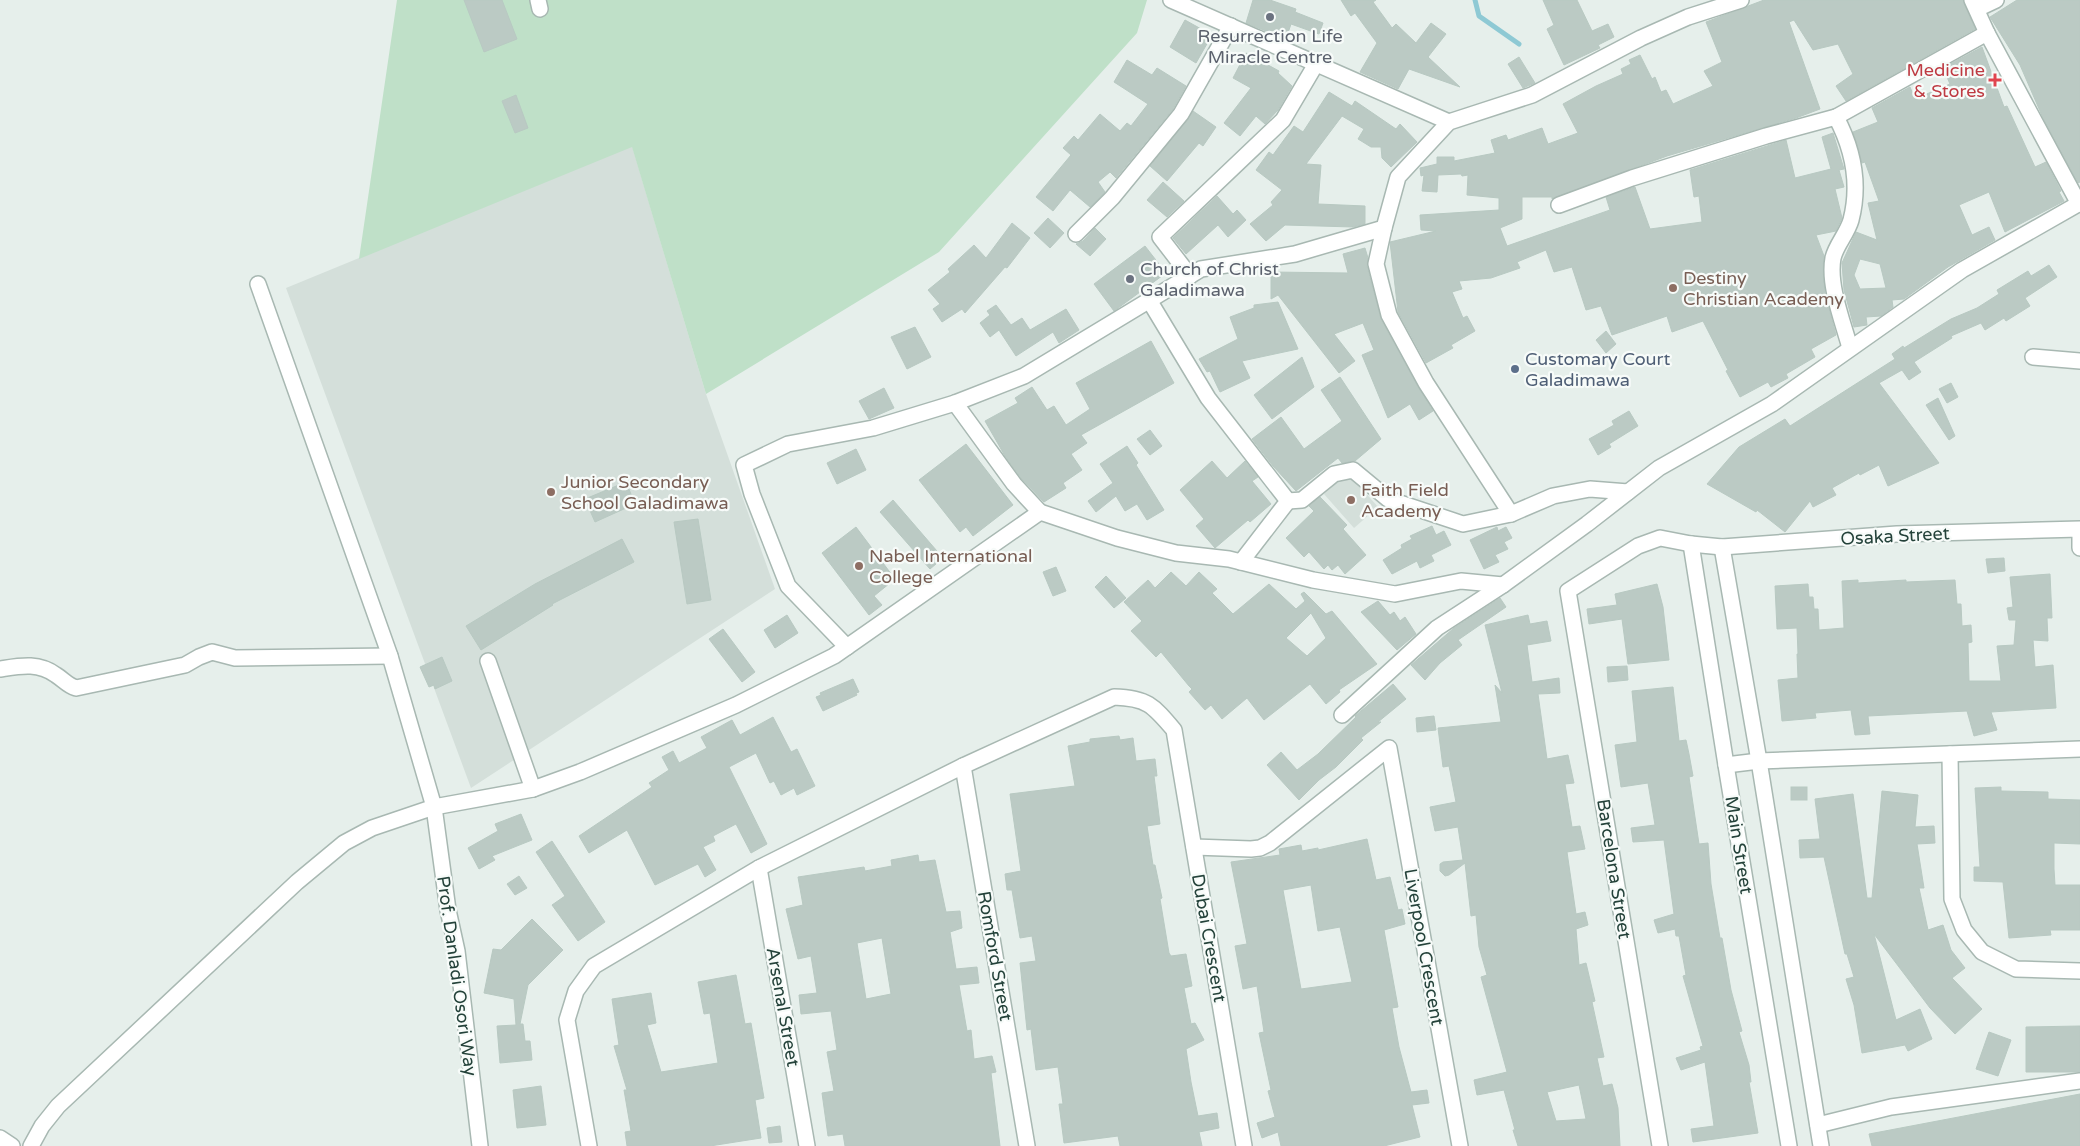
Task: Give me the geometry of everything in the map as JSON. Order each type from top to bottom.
[{"type":"street","points":[[1174,0],[1449,122]]},
{"type":"street","points":[[1511,514],[1426,383],[1388,315],[1376,264],[1398,177],[1449,122],[1532,95],[1641,38],[1688,17],[1741,0]]},
{"type":"street","points":[[1342,715],[1437,628],[1503,585],[1587,524],[1659,468],[1772,404],[1850,348],[1938,289],[1962,270],[2080,203],[1987,33],[1974,5],[1996,0]]},
{"type":"street","points":[[1076,234],[1112,198],[1181,114],[1231,26]]},
{"type":"street","points":[[1559,205],[1641,176],[1766,136],[1836,117],[1987,33]]},
{"type":"street","points":[[1190,276],[1160,237],[1283,120],[1316,64]]},
{"type":"street","points":[[1836,117],[1849,144],[1855,170],[1851,221],[1833,258],[1835,289],[1850,348]]},
{"type":"street","points":[[847,647],[788,586],[752,494],[744,465],[788,444],[873,428],[955,404],[1024,376],[1201,269],[1295,254],[1384,228]]},
{"type":"street","name":"Prof. Danladi Osori Way","points":[[258,284],[390,656],[434,807],[448,910],[457,951],[480,1146]]},
{"type":"street","points":[[1149,300],[1208,398],[1288,502]]},
{"type":"street","points":[[2033,357],[2080,361]]},
{"type":"street","points":[[955,404],[1014,484],[1040,512],[1117,538],[1176,553],[1241,562],[1313,580],[1395,594],[1460,581],[1503,585]]},
{"type":"street","points":[[1241,562],[1288,502],[1302,500],[1334,474],[1353,470],[1388,499],[1463,524],[1511,514],[1562,494],[1590,489],[1628,492]]},
{"type":"street","points":[[31,1146],[42,1126],[58,1106],[286,893],[344,843],[372,828],[434,807],[534,789],[580,772],[736,705],[834,656],[1040,512]]},
{"type":"street","name":"Osaka Street","points":[[1568,591],[1638,546],[1660,538],[1722,547],[1897,534],[2080,529],[2080,548]]},
{"type":"street","name":"Main Street","points":[[1691,544],[1789,1146]]},
{"type":"street","name":"Main Street","points":[[1722,547],[1760,761],[1821,1146]]},
{"type":"street","name":"Barcelona Street","points":[[1568,591],[1660,1146]]},
{"type":"street","points":[[0,669],[27,664],[44,668],[68,685],[84,687],[185,665],[212,652],[235,658],[390,656]]},
{"type":"street","points":[[488,662],[534,789]]},
{"type":"street","name":"Dubai Crescent","points":[[963,766],[1114,697],[1136,698],[1155,708],[1174,730],[1244,1146]]},
{"type":"street","name":"Liverpool Crescent","points":[[1194,847],[1260,848],[1270,843],[1389,748],[1460,1146]]},
{"type":"street","points":[[1726,765],[1760,761],[2080,748]]},
{"type":"street","points":[[1950,754],[1952,900],[1964,930],[1982,952],[2016,969],[2080,971]]},
{"type":"street","points":[[588,1146],[567,1020],[576,991],[594,966],[759,868],[963,766]]},
{"type":"street","name":"Romford Street","points":[[963,766],[1027,1146]]},
{"type":"street","name":"Arsenal Street","points":[[759,868],[807,1146]]},
{"type":"street","points":[[1818,1125],[1892,1107],[2080,1081]]},
{"type":"street","points":[[0,1138],[12,1146]]},
{"type":"shaded area","name":"Junior Secondary School Galadimawa","points":[[632,146],[706,394],[775,589],[471,788],[286,288]]},
{"type":"shaded area","name":"Faith Field Academy","points":[[1348,473],[1378,507],[1354,528],[1324,494]]},
{"type":"green space","points":[[397,0],[1147,0],[1137,33],[939,252],[706,394],[632,147],[359,259]]},
{"type":"building","points":[[464,0],[502,0],[517,39],[484,52]]},
{"type":"building","name":"Resurrection Life Miracle Centre","points":[[1253,0],[1270,0],[1296,9],[1295,12],[1323,23],[1319,34],[1291,24],[1286,39],[1246,23]]},
{"type":"building","points":[[1341,0],[1376,0],[1373,2],[1392,28],[1396,24],[1416,43],[1431,23],[1446,34],[1428,57],[1460,87],[1409,69],[1398,89],[1360,72],[1377,43],[1355,13],[1351,16]]},
{"type":"building","points":[[1543,0],[1577,0],[1592,31],[1608,24],[1614,37],[1598,45],[1600,48],[1564,65],[1547,29],[1554,25]]},
{"type":"building","points":[[1764,0],[1963,0],[1975,29],[1846,101],[1836,86],[1853,74],[1838,44],[1813,50],[1794,20],[1789,22],[1820,109],[1796,118],[1667,156],[1552,199],[1552,197],[1522,197],[1522,219],[1500,228],[1507,246],[1610,210],[1606,197],[1635,187],[1650,229],[1702,222],[1699,196],[1694,197],[1690,170],[1786,140],[1795,178],[1831,169],[1822,137],[1833,133],[1844,169],[1839,170],[1844,187],[1835,189],[1842,218],[1836,231],[1816,235],[1824,256],[1825,293],[1836,335],[1811,349],[1815,357],[1786,374],[1788,378],[1771,387],[1768,382],[1740,397],[1703,321],[1672,332],[1667,316],[1612,335],[1601,306],[1586,310],[1572,267],[1554,272],[1546,250],[1517,262],[1520,268],[1491,278],[1459,281],[1462,289],[1452,292],[1463,318],[1467,316],[1475,331],[1451,345],[1453,348],[1426,363],[1398,312],[1390,242],[1436,231],[1421,230],[1420,215],[1499,210],[1499,198],[1467,195],[1468,175],[1462,176],[1461,174],[1438,175],[1437,192],[1422,191],[1424,175],[1421,176],[1420,168],[1437,164],[1437,157],[1454,157],[1454,161],[1495,153],[1491,140],[1506,135],[1508,140],[1542,128],[1548,144],[1578,133],[1563,104],[1623,74],[1621,69],[1631,64],[1629,60],[1640,55],[1652,79],[1655,77],[1661,92],[1666,90],[1673,104],[1713,86],[1704,71],[1722,62],[1706,22]]},
{"type":"building","points":[[2017,0],[2080,0],[2080,182],[2078,183],[2043,118],[2020,65],[1990,17]]},
{"type":"building","points":[[1185,20],[1212,35],[1196,63],[1170,47]]},
{"type":"building","points":[[1982,47],[2004,107],[2007,106],[2035,167],[2046,162],[2064,201],[2005,232],[1989,192],[1959,205],[1972,235],[1989,227],[1995,240],[1948,267],[1904,299],[1892,300],[1893,307],[1881,316],[1866,317],[1867,325],[1854,327],[1844,290],[1842,263],[1856,232],[1877,240],[1868,203],[1879,201],[1865,162],[1862,163],[1853,132],[1878,122],[1872,108],[1910,87],[1915,99],[1950,84],[1943,68]],"holes":[[[1860,259],[1880,264],[1886,288],[1860,289],[1854,275]]]},
{"type":"building","points":[[1246,53],[1279,71],[1278,73],[1292,86],[1278,110],[1265,124],[1256,116],[1240,136],[1224,123],[1251,88],[1233,78]]},
{"type":"building","points":[[1519,57],[1535,83],[1523,88],[1508,64]]},
{"type":"building","points":[[1127,60],[1152,75],[1157,68],[1186,86],[1173,109],[1116,178],[1110,172],[1098,182],[1105,192],[1090,207],[1070,190],[1053,211],[1036,197],[1071,155],[1063,148],[1074,136],[1078,140],[1100,114],[1120,131],[1127,123],[1131,126],[1148,104],[1114,82]]},
{"type":"building","points":[[1329,92],[1352,106],[1355,101],[1396,129],[1400,124],[1417,142],[1391,167],[1382,158],[1381,147],[1371,147],[1358,139],[1364,129],[1342,116],[1306,164],[1321,165],[1318,204],[1365,206],[1365,224],[1353,227],[1285,225],[1266,241],[1250,224],[1273,205],[1271,202],[1282,190],[1256,170],[1269,152],[1273,155],[1294,126],[1303,132]]},
{"type":"building","points":[[516,95],[528,128],[515,133],[502,101]]},
{"type":"building","points":[[1193,111],[1216,127],[1203,146],[1199,143],[1167,181],[1150,166]]},
{"type":"building","points":[[1163,182],[1184,201],[1167,217],[1147,200]]},
{"type":"building","points":[[1217,196],[1233,214],[1237,210],[1246,220],[1228,237],[1218,225],[1186,254],[1173,238]]},
{"type":"building","points":[[1048,218],[1064,233],[1050,248],[1034,233]]},
{"type":"building","points":[[1012,223],[1030,238],[1007,268],[1005,267],[965,313],[962,309],[942,322],[933,309],[940,304],[928,290],[950,272],[948,269],[974,245],[986,258]]},
{"type":"building","points":[[1095,228],[1106,239],[1090,256],[1076,244],[1083,241]]},
{"type":"building","name":"Church of Christ Galadimawa","points":[[1145,246],[1166,273],[1114,311],[1094,284]]},
{"type":"building","points":[[1365,248],[1368,258],[1367,266],[1381,319],[1433,411],[1419,420],[1410,404],[1388,418],[1362,355],[1374,350],[1363,323],[1334,334],[1355,361],[1339,373],[1278,295],[1271,299],[1271,272],[1348,273],[1343,254]]},
{"type":"building","points":[[2049,265],[2057,277],[2025,298],[2030,306],[2006,321],[2004,318],[1985,330],[1981,323],[1951,336],[1952,338],[1914,362],[1921,372],[1909,380],[1902,370],[1879,383],[1939,463],[1888,486],[1879,465],[1860,475],[1859,473],[1832,488],[1836,495],[1813,507],[1810,501],[1785,532],[1757,510],[1756,512],[1707,484],[1739,447],[1785,419],[1790,426],[1895,359],[1892,354],[1903,346],[1904,348],[1951,319],[1977,308],[1999,294],[1997,290],[2028,271],[2031,276]]},
{"type":"building","points":[[1278,302],[1298,349],[1242,361],[1250,378],[1220,392],[1210,371],[1207,372],[1199,359],[1238,339],[1230,317],[1254,308],[1254,305]]},
{"type":"building","points":[[996,305],[1011,325],[1022,318],[1030,330],[1066,309],[1079,330],[1059,343],[1053,332],[1016,356],[999,330],[990,337],[980,323],[990,315],[987,311]]},
{"type":"building","points":[[915,327],[931,357],[907,369],[891,337]]},
{"type":"building","points":[[1606,331],[1616,344],[1606,353],[1596,340]]},
{"type":"building","points":[[1151,341],[1174,383],[1081,435],[1087,443],[1071,454],[1082,470],[1063,483],[1066,488],[1044,502],[1021,478],[1005,456],[985,421],[1018,403],[1015,398],[1032,387],[1047,410],[1054,406],[1066,425],[1090,409],[1076,383]]},
{"type":"building","points":[[1302,357],[1314,387],[1272,419],[1254,395]]},
{"type":"building","points":[[1340,377],[1381,439],[1355,461],[1342,463],[1338,458],[1296,491],[1252,439],[1281,417],[1304,449],[1342,421],[1321,390]]},
{"type":"building","points":[[1951,383],[1958,397],[1947,403],[1939,389]]},
{"type":"building","points":[[884,388],[894,408],[869,419],[859,401]]},
{"type":"building","points":[[1938,398],[1955,436],[1949,440],[1926,405]]},
{"type":"building","points":[[1629,411],[1638,426],[1609,444],[1611,447],[1598,455],[1589,439],[1614,425],[1612,421]]},
{"type":"building","points":[[1150,430],[1162,446],[1150,455],[1137,439]]},
{"type":"building","points":[[966,444],[1013,505],[973,536],[966,527],[960,532],[919,480]]},
{"type":"building","points":[[1127,446],[1138,463],[1136,465],[1164,510],[1147,520],[1137,504],[1125,511],[1116,496],[1096,512],[1088,501],[1113,483],[1100,464]]},
{"type":"building","points":[[856,449],[866,470],[837,484],[827,463]]},
{"type":"building","points":[[1212,461],[1227,478],[1245,461],[1258,477],[1252,481],[1271,504],[1250,522],[1248,520],[1215,548],[1196,526],[1204,519],[1180,490]]},
{"type":"building","points":[[626,482],[635,504],[595,522],[585,499]]},
{"type":"building","points":[[1320,497],[1347,525],[1343,529],[1366,555],[1345,574],[1338,565],[1332,570],[1328,565],[1324,569],[1309,552],[1304,557],[1286,538],[1314,511],[1309,506]]},
{"type":"building","points":[[893,500],[943,558],[930,569],[880,512]]},
{"type":"building","points":[[698,519],[711,600],[687,604],[674,522]]},
{"type":"building","points":[[1432,526],[1436,535],[1444,531],[1451,545],[1431,555],[1434,561],[1420,568],[1417,561],[1392,574],[1383,560],[1402,548],[1401,545],[1412,539],[1410,536]]},
{"type":"building","name":"Nabel International College","points":[[856,527],[895,579],[874,596],[882,605],[869,615],[822,553]]},
{"type":"building","points":[[1497,527],[1498,531],[1506,527],[1512,538],[1504,542],[1508,549],[1495,555],[1499,562],[1484,569],[1470,540]]},
{"type":"building","points":[[622,539],[634,562],[552,604],[481,650],[466,626],[535,584]]},
{"type":"building","points":[[2004,558],[2005,571],[1988,573],[1986,559]]},
{"type":"building","points":[[1056,567],[1066,591],[1053,596],[1043,572]]},
{"type":"building","points":[[1171,572],[1186,586],[1199,572],[1217,589],[1212,593],[1233,614],[1269,584],[1296,609],[1305,601],[1301,594],[1304,592],[1326,614],[1332,611],[1377,664],[1339,690],[1340,692],[1326,704],[1310,684],[1264,720],[1247,698],[1222,719],[1211,705],[1205,710],[1189,692],[1192,689],[1161,652],[1156,657],[1131,631],[1142,621],[1124,602],[1148,580],[1155,588]],"holes":[[[1311,613],[1326,638],[1307,656],[1286,638]]]},
{"type":"building","points":[[2050,574],[2052,618],[2047,618],[2048,641],[2033,640],[2035,667],[2053,665],[2056,708],[1991,712],[1997,730],[1974,736],[1967,711],[1868,716],[1870,734],[1855,735],[1851,710],[1815,713],[1816,718],[1782,721],[1778,680],[1798,678],[1797,628],[1777,629],[1775,586],[1808,584],[1809,597],[1813,597],[1814,609],[1818,609],[1819,630],[1844,628],[1842,581],[1858,580],[1858,583],[1906,580],[1906,582],[1955,580],[1957,604],[1961,604],[1962,626],[1971,625],[1972,642],[1968,643],[1969,681],[2001,681],[1997,646],[2014,645],[2016,620],[2009,620],[2007,608],[2013,607],[2010,577]]},
{"type":"building","points":[[1106,576],[1126,598],[1114,608],[1095,587]]},
{"type":"building","points":[[1657,584],[1663,607],[1669,660],[1628,664],[1622,619],[1589,624],[1587,609],[1617,605],[1615,594]]},
{"type":"building","points":[[1500,598],[1506,607],[1458,640],[1462,645],[1440,663],[1425,680],[1411,665],[1454,628]]},
{"type":"building","points":[[1378,601],[1390,615],[1394,612],[1400,621],[1405,617],[1416,634],[1397,650],[1361,612]]},
{"type":"building","points":[[787,615],[798,633],[775,648],[764,630]]},
{"type":"building","points":[[1528,615],[1530,624],[1547,621],[1551,641],[1527,645],[1532,682],[1559,678],[1560,693],[1538,694],[1547,759],[1568,755],[1574,783],[1565,784],[1572,827],[1580,826],[1585,849],[1567,852],[1576,914],[1585,912],[1588,925],[1576,929],[1579,965],[1586,963],[1595,1001],[1592,1002],[1604,1057],[1597,1058],[1603,1086],[1612,1084],[1618,1108],[1620,1146],[1518,1146],[1504,1090],[1477,1095],[1474,1080],[1507,1072],[1481,977],[1487,975],[1479,947],[1476,915],[1471,916],[1465,863],[1449,875],[1445,876],[1440,871],[1440,864],[1443,862],[1463,860],[1458,827],[1435,831],[1430,807],[1456,802],[1449,766],[1443,767],[1438,728],[1501,722],[1495,685],[1502,693],[1485,625]],"holes":[[[1579,1085],[1586,1119],[1556,1121],[1547,1092]]]},
{"type":"building","points":[[723,629],[755,672],[742,682],[709,639]]},
{"type":"building","points":[[442,657],[452,681],[435,689],[434,685],[429,687],[420,667]]},
{"type":"building","points":[[1627,666],[1628,680],[1608,682],[1607,667]]},
{"type":"building","points":[[853,679],[859,692],[856,693],[857,695],[823,711],[816,697],[821,695],[820,693]]},
{"type":"building","points":[[1393,684],[1406,699],[1361,738],[1363,740],[1299,800],[1267,765],[1281,752],[1297,770],[1318,754],[1355,716]]},
{"type":"building","points":[[1673,687],[1679,741],[1686,740],[1693,776],[1689,777],[1699,844],[1708,843],[1711,884],[1720,938],[1722,938],[1731,990],[1742,1031],[1739,1032],[1749,1065],[1751,1082],[1749,1082],[1758,1133],[1693,1142],[1691,1129],[1714,1126],[1705,1062],[1681,1070],[1676,1058],[1701,1050],[1700,1047],[1703,1046],[1683,976],[1686,975],[1679,936],[1676,936],[1675,929],[1658,933],[1654,920],[1674,914],[1664,840],[1633,842],[1631,828],[1655,825],[1648,783],[1621,787],[1615,745],[1637,742],[1632,691]]},
{"type":"building","points":[[1434,716],[1436,730],[1417,732],[1416,718]]},
{"type":"building","points":[[773,717],[791,752],[797,749],[815,786],[797,795],[794,788],[781,795],[774,781],[770,783],[756,753],[729,767],[767,844],[751,853],[736,824],[713,836],[715,841],[703,847],[716,870],[705,877],[698,864],[655,885],[627,830],[589,853],[579,836],[652,787],[649,783],[669,770],[662,757],[673,751],[679,763],[707,748],[701,737],[732,720],[740,735]]},
{"type":"building","points":[[1119,736],[1120,740],[1133,738],[1136,761],[1155,759],[1157,776],[1154,776],[1160,824],[1147,826],[1153,865],[1155,865],[1162,898],[1160,899],[1169,953],[1171,956],[1186,954],[1192,986],[1184,988],[1191,1024],[1195,1023],[1204,1040],[1186,1049],[1198,1116],[1217,1113],[1219,1128],[1199,1132],[1202,1146],[1120,1146],[1118,1136],[1064,1143],[1059,1104],[1063,1104],[1058,1067],[1036,1070],[1031,1029],[1027,1030],[1020,963],[1036,961],[1032,936],[1020,938],[1012,890],[1007,890],[1005,874],[1021,871],[1010,794],[1075,786],[1068,746],[1090,742],[1090,739]]},
{"type":"building","points":[[1791,787],[1807,787],[1807,800],[1791,800]]},
{"type":"building","points":[[2001,787],[2001,791],[2048,792],[2048,799],[2080,800],[2080,844],[2054,843],[2054,869],[2055,885],[2080,885],[2080,930],[2050,930],[2051,935],[2009,938],[2003,882],[1974,881],[1974,867],[1980,867],[1975,788]]},
{"type":"building","points":[[1882,791],[1918,795],[1915,827],[1934,826],[1935,843],[1917,844],[1924,888],[1919,888],[1928,930],[1943,925],[1951,950],[1965,968],[1952,978],[1982,1009],[1955,1034],[1930,1008],[1874,934],[1896,1020],[1920,1009],[1932,1039],[1908,1051],[1905,1045],[1862,1053],[1854,1005],[1846,979],[1854,977],[1847,954],[1845,954],[1824,857],[1800,858],[1799,840],[1820,839],[1815,799],[1853,794],[1867,898],[1872,898]]},
{"type":"building","points":[[521,814],[532,840],[492,856],[495,860],[479,869],[468,848],[498,831],[495,824]]},
{"type":"building","points":[[1367,839],[1376,880],[1390,877],[1398,910],[1402,909],[1405,924],[1384,930],[1398,1007],[1392,1008],[1399,1047],[1411,1092],[1427,1090],[1429,1103],[1412,1105],[1420,1137],[1384,1146],[1281,1146],[1278,1132],[1262,1138],[1257,1123],[1275,1117],[1268,1091],[1271,1090],[1259,1033],[1264,1032],[1257,986],[1243,989],[1235,946],[1247,944],[1231,862],[1280,855],[1279,849],[1301,845],[1302,851],[1318,848],[1318,850]],"holes":[[[1311,885],[1318,931],[1340,927],[1352,982],[1301,989],[1283,890]]]},
{"type":"building","points":[[552,841],[605,922],[578,941],[552,905],[565,896],[536,852]]},
{"type":"building","points":[[918,855],[919,862],[935,860],[946,912],[960,911],[962,928],[950,932],[956,969],[977,967],[979,983],[959,985],[967,1031],[971,1030],[974,1059],[992,1056],[996,1072],[991,1073],[1000,1146],[845,1146],[843,1134],[828,1136],[822,1093],[834,1091],[827,1052],[837,1050],[831,1011],[801,1014],[799,995],[817,993],[811,956],[798,959],[786,909],[803,905],[798,877],[864,867],[865,871],[892,866],[891,860]],"holes":[[[882,938],[891,994],[866,999],[857,943]]]},
{"type":"building","points":[[519,876],[527,888],[515,895],[507,884]]},
{"type":"building","points":[[532,919],[563,950],[528,985],[520,1024],[523,1024],[525,1041],[530,1041],[532,1060],[500,1063],[497,1026],[516,1025],[514,999],[484,993],[493,949],[501,950]]},
{"type":"building","points":[[736,975],[745,1024],[751,1023],[764,1098],[755,1100],[761,1138],[710,1146],[627,1146],[625,1132],[631,1131],[624,1090],[627,1090],[614,1046],[619,1045],[612,999],[651,993],[656,1023],[647,1025],[661,1072],[718,1063],[710,1013],[704,1014],[698,982]]},
{"type":"building","points":[[2080,1026],[2080,1072],[2026,1072],[2026,1027]]},
{"type":"building","points":[[1989,1032],[2011,1040],[1998,1076],[1976,1069]]},
{"type":"building","points":[[541,1086],[546,1125],[517,1128],[513,1090]]},
{"type":"building","points":[[2080,1094],[2080,1146],[1872,1146],[1869,1134]]},
{"type":"building","points":[[780,1126],[782,1142],[769,1143],[767,1128]]},
{"type":"waterway","points":[[1475,0],[1479,16],[1519,44]]},
{"type":"place","name":"Resurrection Life Miracle Centre","points":[[1270,17]]},
{"type":"place","name":"Medicine & Stores","points":[[1995,80]]},
{"type":"place","name":"Church of Christ Galadimawa","points":[[1130,279]]},
{"type":"place","name":"Destiny Christian Academy","points":[[1673,288]]},
{"type":"place","name":"Customary Court Galadimawa","points":[[1515,369]]},
{"type":"place","name":"Junior Secondary School Galadimawa","points":[[551,492]]},
{"type":"place","name":"Faith Field Academy","points":[[1351,500]]},
{"type":"place","name":"Nabel International College","points":[[859,566]]}]
